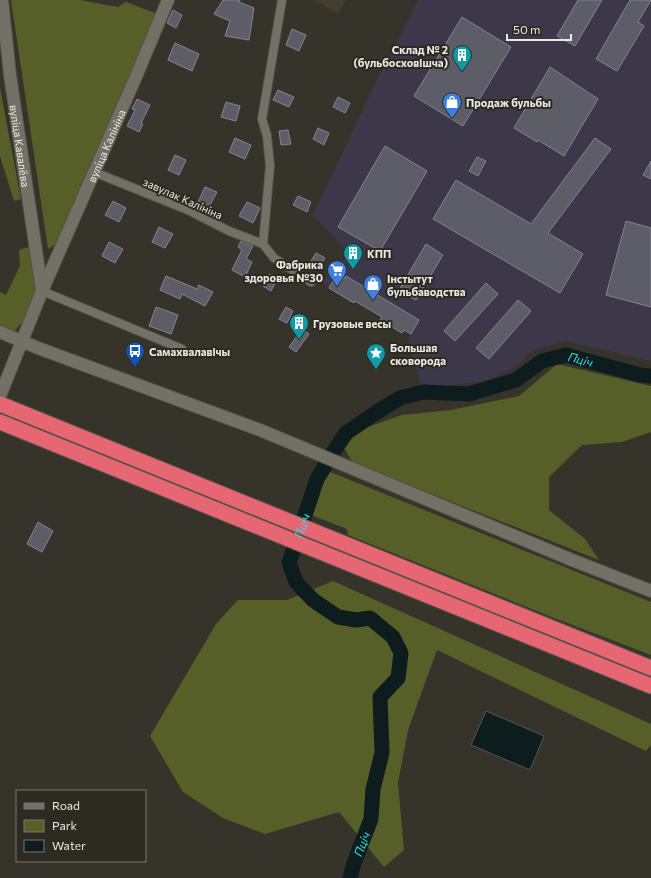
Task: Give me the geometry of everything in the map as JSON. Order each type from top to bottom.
[{"type":"highway","points":[[0,404],[651,668]]},
{"type":"highway","points":[[0,422],[651,686]]},
{"type":"street","name":"вуліца Кавалёва","points":[[2,0],[10,74],[42,291]]},
{"type":"street","name":"вуліца Калініна","points":[[0,396],[23,342],[42,291],[168,0]]},
{"type":"street","points":[[282,0],[262,119],[267,136],[270,166],[263,244],[274,258],[311,282]]},
{"type":"street","name":"завулак Калініна","points":[[94,172],[188,210],[229,231],[263,244]]},
{"type":"street","points":[[42,291],[182,349]]},
{"type":"street","points":[[0,332],[23,342],[260,430],[651,592]]},
{"type":"shaded area","points":[[314,0],[346,0],[338,14]]},
{"type":"shaded area","points":[[418,0],[651,0],[651,361],[565,341],[532,351],[516,366],[489,380],[422,389],[408,339],[411,333],[404,330],[402,333],[380,320],[381,317],[356,301],[354,303],[321,282],[349,254],[313,215],[372,90]]},
{"type":"green space","points":[[11,0],[80,0],[118,7],[126,2],[158,14],[56,244],[48,249]]},
{"type":"green space","points":[[0,88],[21,199],[14,201],[0,156]]},
{"type":"green space","points":[[29,247],[37,304],[14,332],[0,325],[0,292],[6,295],[20,266],[19,250]]},
{"type":"green space","points":[[557,364],[651,386],[651,432],[622,442],[582,445],[549,477],[549,510],[585,539],[599,560],[353,463],[344,448],[359,430],[402,415],[451,410],[519,396]]},
{"type":"green space","points":[[328,471],[651,602],[651,655],[549,616],[348,535],[347,529],[311,515],[321,481]]},
{"type":"green space","points":[[333,581],[651,724],[651,745],[646,751],[437,650],[408,730],[398,783],[404,850],[384,867],[339,812],[265,834],[223,818],[183,792],[150,736],[216,624],[238,600],[287,600]]},
{"type":"water","points":[[486,711],[544,736],[530,770],[471,745]]},
{"type":"building","points":[[223,0],[240,0],[239,2],[254,8],[249,40],[225,36],[230,21],[214,14]]},
{"type":"building","points":[[578,0],[602,0],[575,46],[557,36]]},
{"type":"building","points":[[630,0],[651,0],[638,22],[644,26],[617,71],[596,59]]},
{"type":"building","points":[[173,10],[182,15],[176,28],[167,23]]},
{"type":"building","name":"Склад № 2 (бульбосховішча)","points":[[462,17],[511,47],[463,126],[414,96]]},
{"type":"building","points":[[292,29],[306,35],[299,51],[286,45]]},
{"type":"building","points":[[175,43],[199,54],[192,71],[168,60]]},
{"type":"building","points":[[550,67],[598,99],[564,156],[538,140],[537,142],[514,128]]},
{"type":"building","points":[[278,90],[294,97],[289,107],[273,100]]},
{"type":"building","points":[[338,97],[350,103],[345,113],[333,107]]},
{"type":"building","points":[[137,99],[150,105],[141,123],[143,124],[139,132],[127,126],[135,110],[132,109]]},
{"type":"building","points":[[226,102],[240,106],[236,121],[221,117]]},
{"type":"building","points":[[318,128],[329,133],[324,145],[313,139]]},
{"type":"building","points":[[288,130],[291,144],[281,145],[279,131]]},
{"type":"building","points":[[235,138],[251,145],[245,159],[229,152]]},
{"type":"building","points":[[595,138],[611,149],[548,233],[583,254],[560,293],[433,219],[456,180],[531,224]]},
{"type":"building","points":[[385,146],[427,171],[380,251],[338,227]]},
{"type":"building","points":[[175,155],[186,160],[179,175],[168,170]]},
{"type":"building","points":[[477,157],[486,161],[478,176],[469,171]]},
{"type":"building","points":[[651,161],[651,179],[643,175]]},
{"type":"building","points":[[205,187],[217,192],[209,207],[198,202]]},
{"type":"building","points":[[298,196],[311,202],[307,212],[293,205]]},
{"type":"building","points":[[113,201],[126,208],[119,222],[105,215]]},
{"type":"building","points":[[247,202],[260,208],[253,223],[239,216]]},
{"type":"building","points":[[626,221],[651,228],[651,307],[606,295]]},
{"type":"building","points":[[159,227],[173,234],[165,248],[152,242]]},
{"type":"building","points":[[241,241],[253,246],[246,259],[252,262],[245,277],[232,270],[242,250],[238,247]]},
{"type":"building","points":[[109,242],[123,249],[115,263],[102,256]]},
{"type":"building","points":[[426,244],[443,255],[416,300],[399,290]]},
{"type":"building","points":[[316,253],[325,258],[320,266],[311,261]]},
{"type":"building","points":[[269,274],[277,279],[271,291],[263,286]]},
{"type":"building","points":[[337,275],[344,279],[346,276],[419,320],[411,334],[404,330],[402,333],[380,320],[382,317],[329,288]]},
{"type":"building","points":[[166,276],[197,289],[199,285],[213,292],[205,306],[182,294],[180,299],[160,290]]},
{"type":"building","points":[[486,283],[498,294],[455,341],[444,331]]},
{"type":"building","points":[[518,300],[531,311],[489,359],[476,348]]},
{"type":"building","points":[[156,307],[178,315],[171,334],[149,326]]},
{"type":"building","points":[[286,307],[293,311],[287,323],[279,319]]},
{"type":"building","name":"Грузовые весы","points":[[302,329],[309,334],[296,352],[289,347]]},
{"type":"building","points":[[38,522],[53,531],[42,552],[27,544]]},
{"type":"waterway","name":"Пціч","points":[[350,878],[354,863],[371,819],[373,789],[382,753],[380,697],[398,678],[401,653],[393,637],[370,618],[356,620],[338,617],[313,600],[296,582],[289,563],[317,479],[346,433],[400,398],[423,392],[469,394],[516,380],[542,361],[566,355],[640,375],[651,376]]},
{"type":"place","name":"Склад № 2 (бульбосховішча)","points":[[462,72]]},
{"type":"place","name":"Продаж бульбы","points":[[452,119]]},
{"type":"place","name":"КПП","points":[[353,270]]},
{"type":"place","name":"Фабрика здоровья №30","points":[[337,287]]},
{"type":"place","name":"Інстытут бульбаводства","points":[[373,301]]},
{"type":"place","name":"Грузовые весы","points":[[299,340]]},
{"type":"place","name":"Самахвалавічы","points":[[135,368]]},
{"type":"place","name":"Большая сковорода","points":[[376,370]]}]
